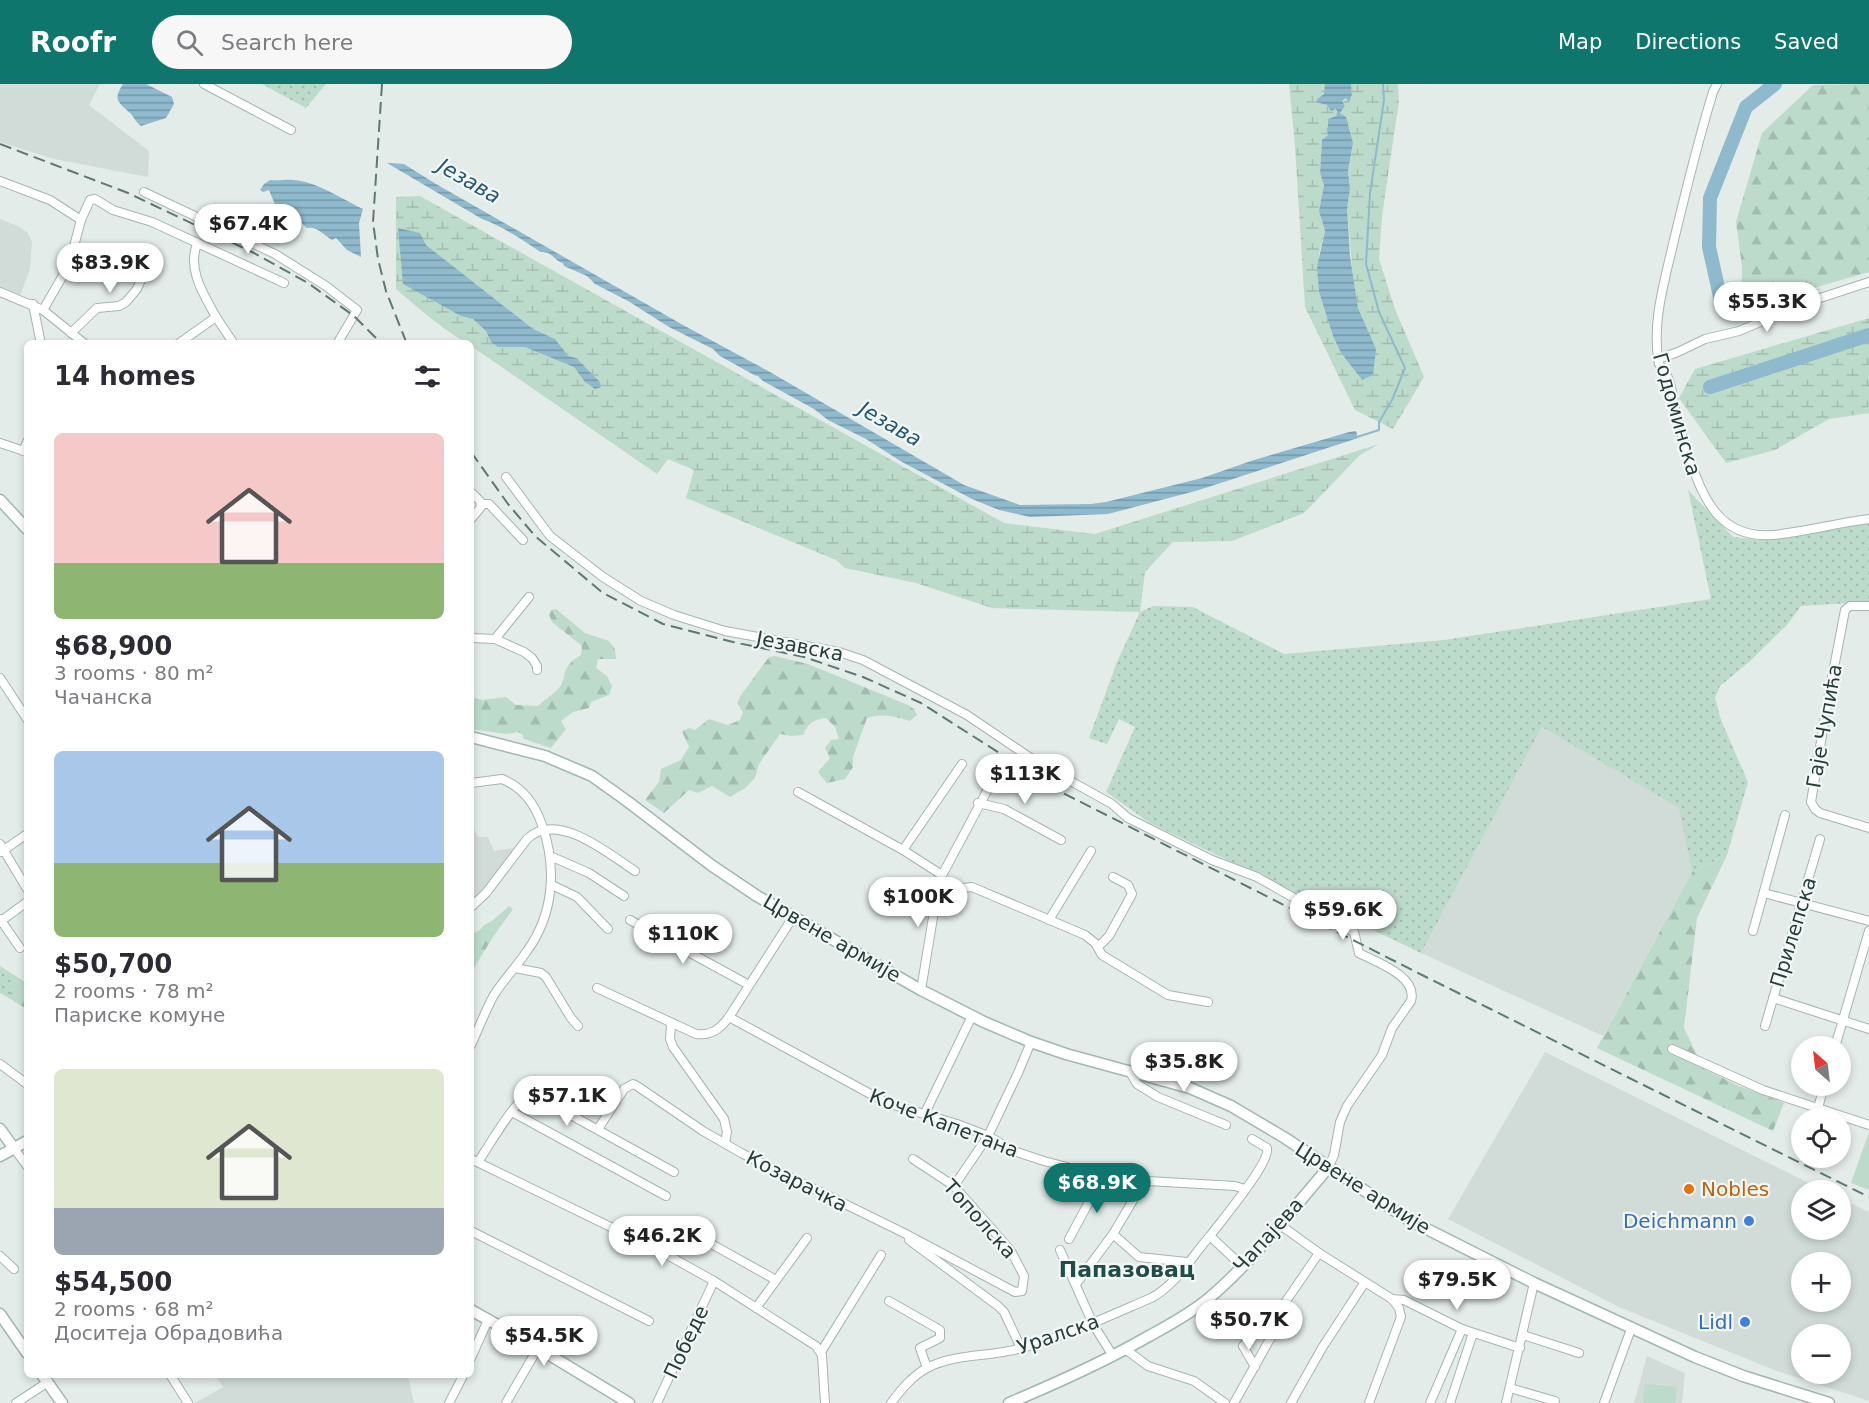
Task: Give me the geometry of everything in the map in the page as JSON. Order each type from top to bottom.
[{"type":"main road","points":[[0,500],[24,526]]},
{"type":"main road","name":"Црвене армије","points":[[474,738],[557,760],[592,776],[711,865],[793,917],[921,990],[972,1016],[1030,1042],[1197,1091],[1231,1106],[1285,1138],[1409,1220],[1534,1283],[1725,1370],[1829,1403]]},
{"type":"main road","points":[[0,1130],[14,1147]]},
{"type":"main road","points":[[0,1156],[24,1142]]},
{"type":"main road","name":"Чапајева","points":[[1009,1403],[1072,1377],[1192,1311],[1242,1266],[1328,1168]]},
{"type":"main road","points":[[474,1312],[629,1403]]},
{"type":"main road","points":[[0,1314],[24,1349]]},
{"type":"main road","points":[[45,1379],[62,1403]]},
{"type":"street","points":[[204,84],[291,130]]},
{"type":"street","name":"Годоминска","points":[[1717,84],[1692,161],[1660,301],[1657,336],[1659,364],[1667,372],[1677,421],[1699,487],[1706,502],[1719,517],[1739,529],[1764,535],[1869,519]]},
{"type":"street","points":[[0,181],[50,200],[81,220]]},
{"type":"street","points":[[144,192],[275,254],[326,286],[357,310],[339,340]]},
{"type":"street","points":[[43,310],[69,265],[81,220],[92,198],[113,210],[152,222],[284,283]]},
{"type":"street","points":[[197,244],[195,249],[199,286],[216,318],[231,340]]},
{"type":"street","points":[[71,333],[97,308],[119,306],[126,302],[137,289],[153,252]]},
{"type":"street","points":[[1658,359],[1705,339],[1738,331],[1805,303],[1869,282]]},
{"type":"street","points":[[0,292],[43,310],[80,340]]},
{"type":"street","points":[[33,304],[39,340]]},
{"type":"street","points":[[184,340],[216,318]]},
{"type":"street","points":[[0,443],[24,451]]},
{"type":"street","name":"Језавска","points":[[506,477],[550,536],[603,577],[641,602],[725,631],[839,652],[863,660],[967,715],[1038,763],[1112,804],[1128,818],[1147,829],[1232,869],[1257,878],[1354,932],[1359,953],[1392,970],[1413,991],[1411,1001],[1392,1028],[1382,1055],[1355,1093],[1340,1122],[1334,1155],[1328,1168]]},
{"type":"street","points":[[474,496],[481,504]]},
{"type":"street","points":[[474,516],[481,504]]},
{"type":"street","points":[[481,504],[489,504],[523,540]]},
{"type":"street","points":[[495,639],[529,597]]},
{"type":"street","name":"Гаје Чупића","points":[[1869,606],[1850,606],[1845,610],[1811,802],[1817,812],[1869,828]]},
{"type":"street","points":[[474,638],[495,639],[532,658],[537,670]]},
{"type":"street","points":[[0,678],[24,714]]},
{"type":"street","points":[[921,990],[934,905],[942,875],[978,803],[1003,761]]},
{"type":"street","points":[[903,850],[962,764]]},
{"type":"street","points":[[474,782],[499,778],[514,785],[527,795],[544,829],[550,856],[552,885],[534,940],[495,994],[474,1039]]},
{"type":"street","points":[[798,792],[903,850],[942,875]]},
{"type":"street","points":[[978,803],[1004,809],[1061,840]]},
{"type":"street","points":[[1753,932],[1785,815]]},
{"type":"street","points":[[474,904],[486,893],[527,839],[544,829],[576,834],[635,871]]},
{"type":"street","points":[[24,836],[1,849],[24,884]]},
{"type":"street","name":"Прилепска","points":[[1765,1026],[1820,839]]},
{"type":"street","points":[[1049,920],[1091,851]]},
{"type":"street","points":[[550,856],[589,873],[624,896]]},
{"type":"street","points":[[1098,947],[1109,936],[1132,894],[1128,885],[1113,877]]},
{"type":"street","points":[[552,885],[577,897],[608,929]]},
{"type":"street","points":[[934,905],[952,889],[972,887],[1085,935],[1098,947],[1102,955],[1168,995],[1208,1002]]},
{"type":"street","points":[[1764,893],[1869,921]]},
{"type":"street","points":[[20,948],[1,920],[24,904]]},
{"type":"street","points":[[597,988],[672,1024],[696,1034],[705,1035],[719,1029],[729,1017],[793,917]]},
{"type":"street","points":[[630,920],[749,985]]},
{"type":"street","points":[[1838,1036],[1869,931]]},
{"type":"street","points":[[514,968],[541,973],[546,977],[578,1026]]},
{"type":"street","points":[[1773,998],[1869,1029]]},
{"type":"street","points":[[925,1113],[972,1016]]},
{"type":"street","name":"Коче Капетана","points":[[729,1017],[873,1097],[988,1136],[1014,1151],[1102,1176],[1235,1186],[1245,1189]]},
{"type":"street","points":[[672,1024],[670,1040],[673,1047],[724,1119],[727,1132],[725,1143]]},
{"type":"street","points":[[954,1186],[988,1136],[1030,1042]]},
{"type":"street","points":[[1672,1049],[1763,1090],[1818,1108],[1821,1096]]},
{"type":"street","points":[[0,1064],[24,1082]]},
{"type":"street","name":"Црвене армије","points":[[1130,1072],[1137,1084],[1158,1097],[1226,1125]]},
{"type":"street","name":"Козарачка","points":[[598,1129],[624,1089],[633,1084],[703,1131],[780,1173],[902,1232],[1019,1293]]},
{"type":"street","points":[[674,1172],[531,1093],[524,1096],[475,1160],[621,1231],[714,1281],[816,1346],[821,1352],[825,1403]]},
{"type":"street","points":[[512,1112],[666,1196]]},
{"type":"street","points":[[1851,1119],[1869,1125]]},
{"type":"street","name":"Уралска","points":[[891,1403],[910,1380],[927,1368],[948,1361],[1021,1348],[1093,1324],[1160,1293],[1210,1236],[1257,1174],[1268,1153],[1264,1146],[1252,1140]]},
{"type":"street","points":[[14,1147],[24,1162]]},
{"type":"street","name":"Тополска","points":[[913,1159],[954,1186],[1016,1257],[1024,1276],[1022,1291],[1019,1293]]},
{"type":"street","points":[[1069,1239],[1102,1176]]},
{"type":"street","points":[[1076,1284],[1113,1234],[1145,1180]]},
{"type":"street","points":[[1279,1224],[1319,1253],[1392,1299],[1400,1310],[1401,1317],[1369,1403]]},
{"type":"street","points":[[690,1232],[776,1280]]},
{"type":"street","points":[[902,1232],[926,1254],[1004,1311],[1021,1348]]},
{"type":"street","points":[[474,1233],[649,1321]]},
{"type":"street","points":[[1113,1234],[1138,1257],[1187,1262]]},
{"type":"street","points":[[1210,1236],[1242,1266]]},
{"type":"street","points":[[756,1308],[807,1238]]},
{"type":"street","points":[[1060,1250],[1093,1324],[1113,1356]]},
{"type":"street","points":[[1255,1367],[1243,1346],[1282,1307],[1319,1253]]},
{"type":"street","points":[[821,1352],[881,1255]]},
{"type":"street","points":[[0,1256],[14,1269]]},
{"type":"street","name":"Победе","points":[[657,1403],[714,1281]]},
{"type":"street","points":[[1291,1403],[1322,1348],[1365,1282]]},
{"type":"street","points":[[1506,1403],[1534,1283]]},
{"type":"street","points":[[1392,1299],[1398,1298],[1462,1329],[1520,1348]]},
{"type":"street","points":[[889,1301],[941,1332],[938,1339],[920,1348],[927,1368]]},
{"type":"street","points":[[1400,1310],[1404,1305],[1411,1303]]},
{"type":"street","points":[[1234,1403],[1279,1323],[1282,1307]]},
{"type":"street","points":[[474,1351],[488,1320]]},
{"type":"street","points":[[1431,1403],[1462,1329]]},
{"type":"street","points":[[1604,1403],[1631,1329]]},
{"type":"street","points":[[1450,1403],[1473,1333]]},
{"type":"street","points":[[1523,1335],[1579,1353]]},
{"type":"street","points":[[507,1403],[538,1348]]},
{"type":"street","points":[[1125,1349],[1148,1366],[1194,1380],[1225,1403]]},
{"type":"street","points":[[172,1378],[188,1403]]},
{"type":"street","points":[[449,1403],[462,1378]]},
{"type":"street","points":[[16,1403],[45,1379]]},
{"type":"street","points":[[1510,1388],[1555,1401]]},
{"type":"shaded area","points":[[0,84],[100,84],[89,105],[149,151],[148,177],[54,159],[0,142]]},
{"type":"shaded area","points":[[0,219],[20,227],[28,233],[32,242],[30,269],[20,296],[0,289]]},
{"type":"shaded area","points":[[1542,727],[1680,808],[1692,872],[1603,1036],[1421,953]]},
{"type":"shaded area","points":[[474,830],[478,837],[488,837],[494,851],[514,848],[487,886],[474,898]]},
{"type":"shaded area","points":[[1545,1052],[1803,1180],[1791,1180],[1791,1240],[1851,1240],[1851,1204],[1869,1212],[1869,1401],[1817,1384],[1851,1384],[1851,1324],[1791,1324],[1791,1376],[1619,1307],[1448,1219]]},
{"type":"shaded area","points":[[1647,1356],[1685,1373],[1682,1403],[1634,1403]]},
{"type":"shaded area","points":[[217,1378],[408,1378],[414,1403],[195,1403],[223,1387]]},
{"type":"green space","points":[[262,84],[326,84],[306,108]]},
{"type":"green space","points":[[1289,84],[1325,84],[1324,92],[1317,101],[1337,109],[1336,116],[1328,119],[1328,135],[1322,141],[1320,173],[1324,185],[1319,211],[1325,231],[1319,254],[1319,292],[1341,353],[1362,380],[1364,323],[1354,291],[1347,208],[1350,189],[1348,171],[1353,143],[1340,113],[1345,106],[1342,102],[1352,94],[1351,84],[1398,84],[1399,101],[1382,216],[1379,259],[1395,309],[1424,377],[1393,429],[1355,410],[1305,307]]},
{"type":"green space","points":[[1869,84],[1869,272],[1741,309],[1742,266],[1736,222],[1762,133],[1813,85]]},
{"type":"green space","points":[[420,196],[1004,523],[1095,534],[1379,444],[1360,455],[1304,513],[1232,541],[1173,542],[1145,572],[1140,612],[992,608],[916,583],[845,568],[836,560],[686,498],[694,470],[668,459],[657,474],[474,348],[474,340],[462,340],[444,328],[396,289],[396,197]]},
{"type":"green space","points":[[1869,318],[1869,413],[1829,419],[1775,450],[1726,463],[1679,398],[1695,369]]},
{"type":"green space","points":[[1688,490],[1733,537],[1760,540],[1869,524],[1869,602],[1801,606],[1787,625],[1720,686],[1715,698],[1721,720],[1748,782],[1727,855],[1692,872],[1679,808],[1542,727],[1421,953],[1150,823],[1106,792],[1135,727],[1119,719],[1107,744],[1089,738],[1117,662],[1140,612],[1153,606],[1193,607],[1284,654],[1444,640],[1711,599]]},
{"type":"green space","points":[[556,609],[585,633],[609,641],[615,649],[616,659],[598,659],[596,668],[607,676],[612,686],[609,695],[591,702],[589,708],[573,712],[561,721],[566,729],[551,748],[524,739],[518,732],[506,734],[474,729],[474,697],[482,700],[506,697],[516,705],[538,706],[561,686],[566,669],[581,655],[582,646],[552,622],[549,614],[551,610]]},
{"type":"green space","points":[[775,656],[808,664],[908,705],[917,715],[910,721],[888,716],[867,718],[853,757],[853,767],[845,779],[827,783],[818,772],[830,758],[825,748],[831,740],[839,739],[835,727],[826,718],[812,723],[803,735],[780,734],[759,764],[755,778],[745,788],[730,797],[712,786],[698,793],[689,790],[664,813],[645,800],[659,782],[661,769],[681,760],[689,747],[682,731],[689,728],[695,730],[709,719],[728,725],[740,720],[743,712],[737,703],[741,695],[769,657]]},
{"type":"green space","points":[[1727,855],[1697,918],[1684,1028],[1704,1069],[1737,1085],[1784,1103],[1773,1131],[1597,1048],[1692,872]]},
{"type":"green space","points":[[509,906],[513,909],[474,968],[474,933]]},
{"type":"green space","points":[[0,966],[20,979],[7,997],[0,993]]},
{"type":"green space","points":[[20,979],[24,981],[24,1007],[7,997]]},
{"type":"green space","points":[[1869,1132],[1869,1190],[1851,1183]]},
{"type":"green space","points":[[1645,1384],[1677,1387],[1675,1403],[1643,1403]]},
{"type":"water","points":[[123,84],[146,84],[172,97],[174,104],[166,118],[141,126],[118,101],[118,94]]},
{"type":"water","points":[[1325,84],[1351,84],[1352,94],[1349,103],[1346,98],[1342,101],[1345,106],[1340,113],[1346,117],[1353,143],[1348,171],[1350,189],[1347,208],[1350,256],[1358,308],[1376,349],[1373,375],[1362,380],[1341,353],[1319,292],[1317,267],[1325,231],[1319,211],[1324,185],[1320,173],[1322,140],[1328,135],[1328,119],[1336,116],[1337,111],[1336,109],[1331,111],[1327,105],[1316,102],[1324,94]]},
{"type":"water","points":[[387,163],[404,164],[964,485],[1020,505],[1106,502],[1202,478],[1349,432],[1356,431],[1358,438],[1199,490],[1108,514],[1030,517],[999,510],[972,499],[902,462],[866,439],[828,420],[814,409],[758,376],[720,356],[713,349],[669,327],[628,301],[595,284],[587,276],[564,266],[548,253],[539,251]]},
{"type":"water","points":[[270,180],[302,181],[363,209],[359,223],[361,257],[347,250],[336,238],[332,240],[317,230],[307,228],[298,220],[285,218],[278,212],[269,190],[263,192],[260,190]]},
{"type":"water","points":[[398,228],[420,233],[426,245],[533,329],[555,339],[568,356],[576,358],[600,382],[601,387],[595,389],[585,382],[574,367],[525,347],[498,347],[491,342],[486,331],[473,319],[461,316],[403,284]]},
{"type":"waterway","points":[[1354,438],[1379,430],[1379,422],[1392,400],[1405,368],[1379,312],[1366,264],[1370,193],[1384,100],[1383,84]]},
{"type":"waterway","points":[[1721,301],[1709,247],[1710,198],[1746,107],[1775,84]]},
{"type":"waterway","name":"Језава","points":[[1710,387],[1869,335]]},
{"type":"railway","points":[[382,84],[373,222],[378,259],[386,291],[405,340]]},
{"type":"railway","points":[[0,144],[128,193],[254,253],[308,283],[354,316],[378,340]]},
{"type":"railway","points":[[474,456],[508,504],[535,536],[603,593],[663,624],[804,657],[863,677],[921,703],[1059,791],[1426,977],[1869,1197]]},
{"type":"place","name":"Nobles","points":[[1689,1189]]},
{"type":"place","name":"Deichmann","points":[[1749,1221]]},
{"type":"place","name":"Lidl","points":[[1745,1322]]},
{"type":"district","name":"Папазовац","points":[[1127,1269]]}]
